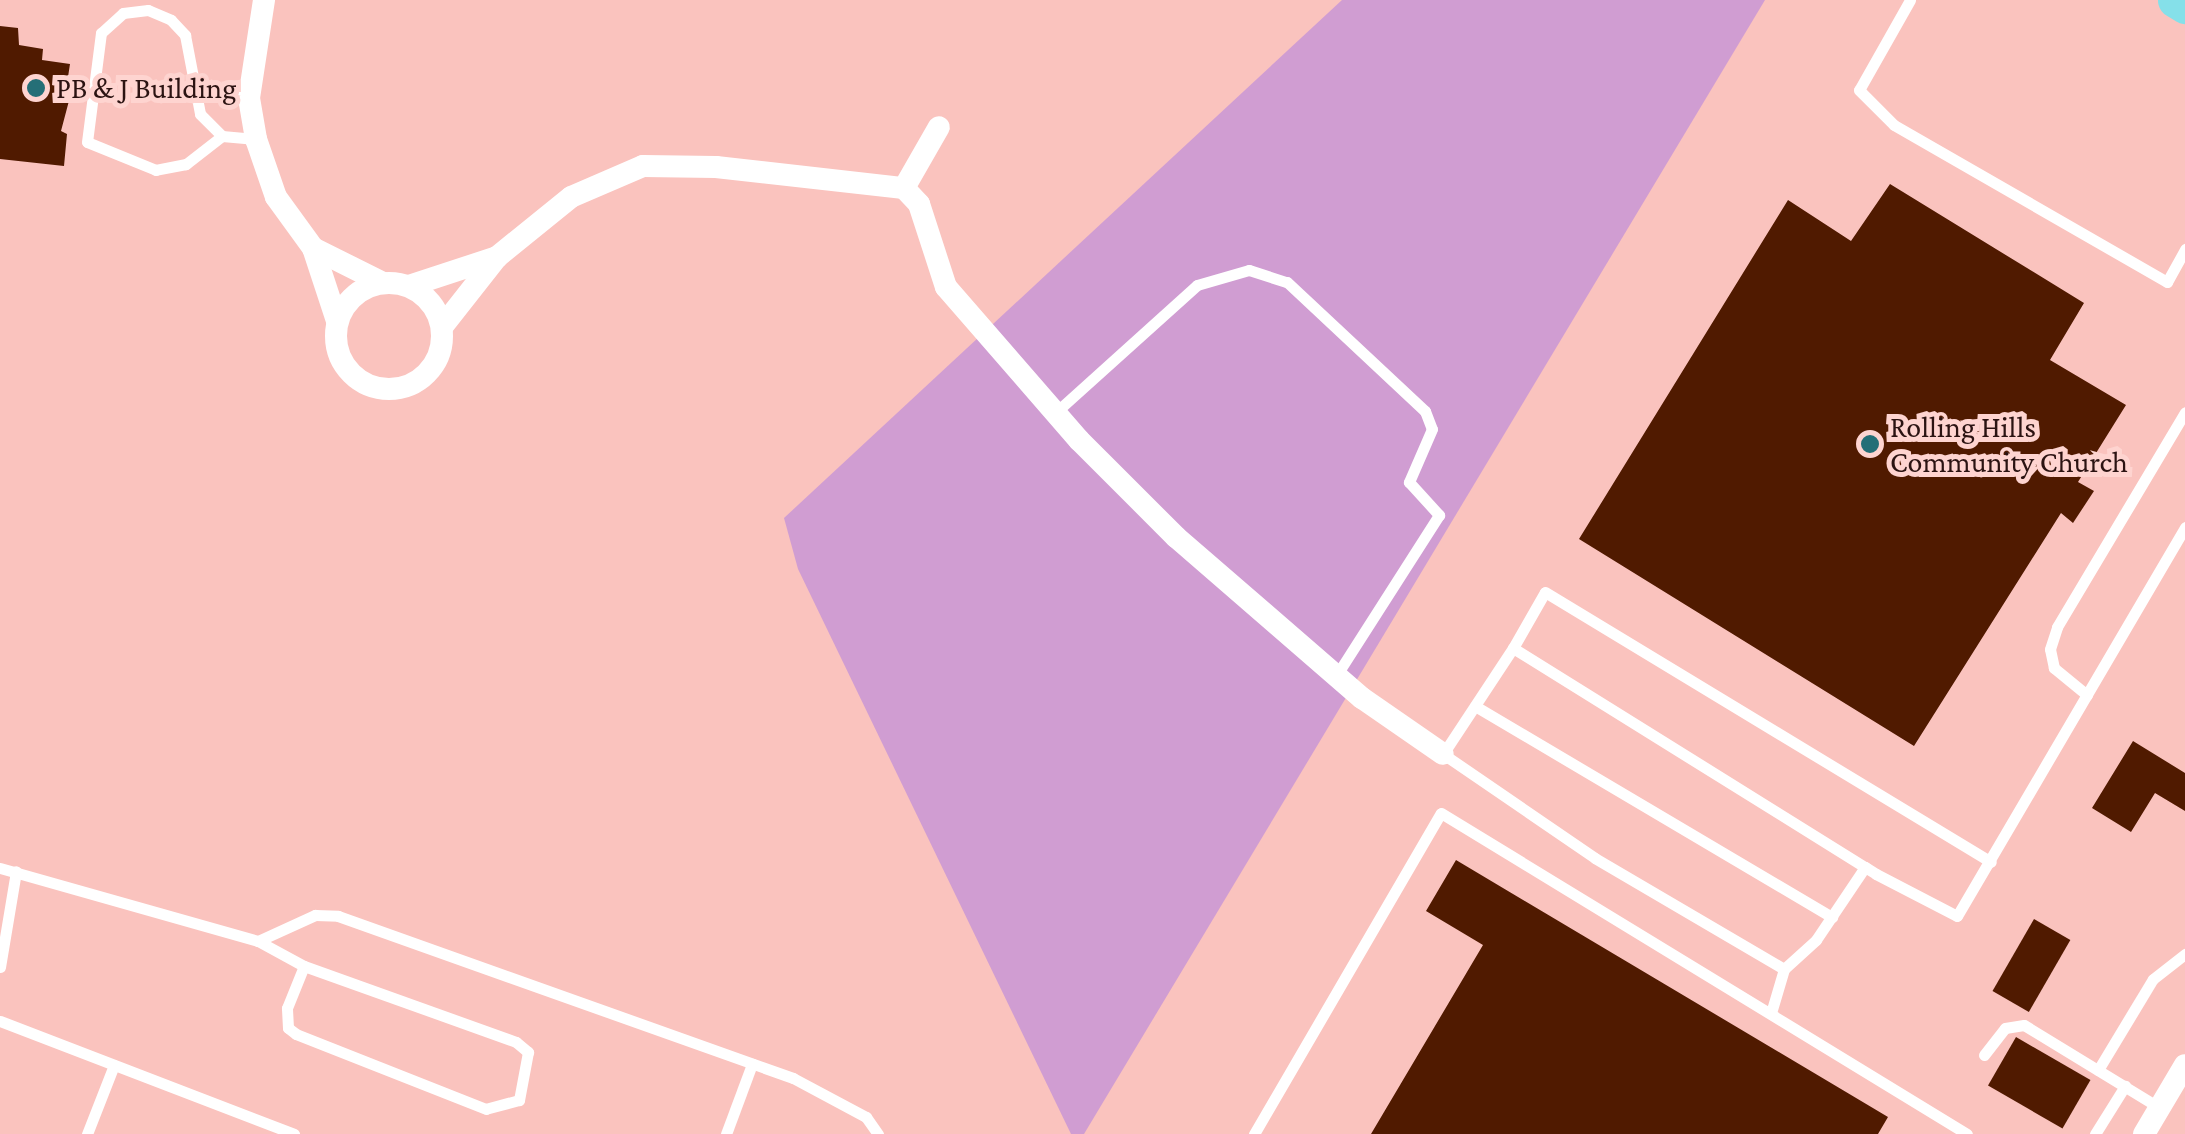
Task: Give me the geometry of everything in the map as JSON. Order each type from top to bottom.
[{"type":"main road","points":[[2175,0],[2185,6]]},
{"type":"street","points":[[264,0],[249,98],[256,139],[276,197],[313,248],[337,322],[335,338],[347,370],[375,388],[392,390],[423,377],[435,363],[442,327],[497,257],[572,197],[644,166],[716,167],[904,188],[919,204],[946,287],[1055,414],[1176,537],[1336,676],[1443,754]]},
{"type":"street","points":[[904,188],[938,128]]},
{"type":"street","points":[[313,248],[383,283],[409,286],[497,257]]},
{"type":"street","points":[[337,322],[356,293],[383,283]]},
{"type":"street","points":[[409,286],[436,310],[442,327]]},
{"type":"street","points":[[2144,1134],[2185,1064]]},
{"type":"lane","points":[[1910,0],[1860,90],[1894,125],[2167,282],[2185,249]]},
{"type":"lane","points":[[222,136],[186,164],[156,170],[87,142],[102,33],[122,13],[148,10],[171,20],[185,36],[200,114],[222,136],[256,139]]},
{"type":"lane","points":[[1055,414],[1198,285],[1249,270],[1287,282],[1432,420],[1409,482],[1439,515],[1336,676]]},
{"type":"lane","points":[[2087,695],[2054,668],[2050,649],[2057,627],[2185,412]]},
{"type":"lane","points":[[1513,648],[1865,866],[1957,916],[2185,527]]},
{"type":"lane","points":[[1784,968],[1595,858],[1443,754],[1545,592],[1992,862]]},
{"type":"lane","points":[[1474,706],[1832,918]]},
{"type":"lane","points":[[1254,1134],[1441,813],[1967,1134]]},
{"type":"lane","points":[[1771,1013],[1784,968],[1832,918],[1865,866]]},
{"type":"lane","points":[[0,868],[258,941],[304,966],[516,1042],[528,1052],[519,1100],[486,1109],[296,1034],[288,1028],[287,1008],[304,966]]},
{"type":"lane","points":[[0,967],[16,871]]},
{"type":"lane","points":[[258,941],[315,915],[338,916],[829,1094],[866,1118],[878,1134]]},
{"type":"lane","points":[[2098,1070],[2153,979],[2185,954]]},
{"type":"lane","points":[[0,1021],[294,1134]]},
{"type":"lane","points":[[1984,1055],[2006,1028],[2024,1025],[2160,1108]]},
{"type":"lane","points":[[726,1134],[752,1064]]},
{"type":"lane","points":[[87,1134],[114,1066]]},
{"type":"lane","points":[[2095,1134],[2125,1086]]},
{"type":"shaded area","points":[[1342,0],[1765,0],[1084,1134],[1071,1134],[798,569],[784,518]]},
{"type":"building","name":"PB & J Building","points":[[0,26],[18,28],[19,45],[43,49],[42,60],[70,64],[68,77],[75,78],[61,131],[67,134],[64,166],[0,159]]},
{"type":"building","name":"Rolling Hills Community Church","points":[[1890,184],[2084,303],[2050,360],[2126,405],[2078,482],[2094,491],[2073,523],[2061,513],[1914,746],[1579,539],[1788,200],[1851,241]]},
{"type":"building","points":[[2133,741],[2185,773],[2185,811],[2155,793],[2131,832],[2092,808]]},
{"type":"building","points":[[1456,860],[1888,1117],[1878,1134],[1371,1134],[1483,945],[1426,911]]},
{"type":"building","points":[[2034,919],[2070,940],[2029,1012],[1992,991]]},
{"type":"building","points":[[2016,1037],[2090,1080],[2062,1128],[1988,1085]]},
{"type":"place","name":"PB & J Building","points":[[36,88]]},
{"type":"place","name":"Rolling Hills Community Church","points":[[1870,444]]}]
